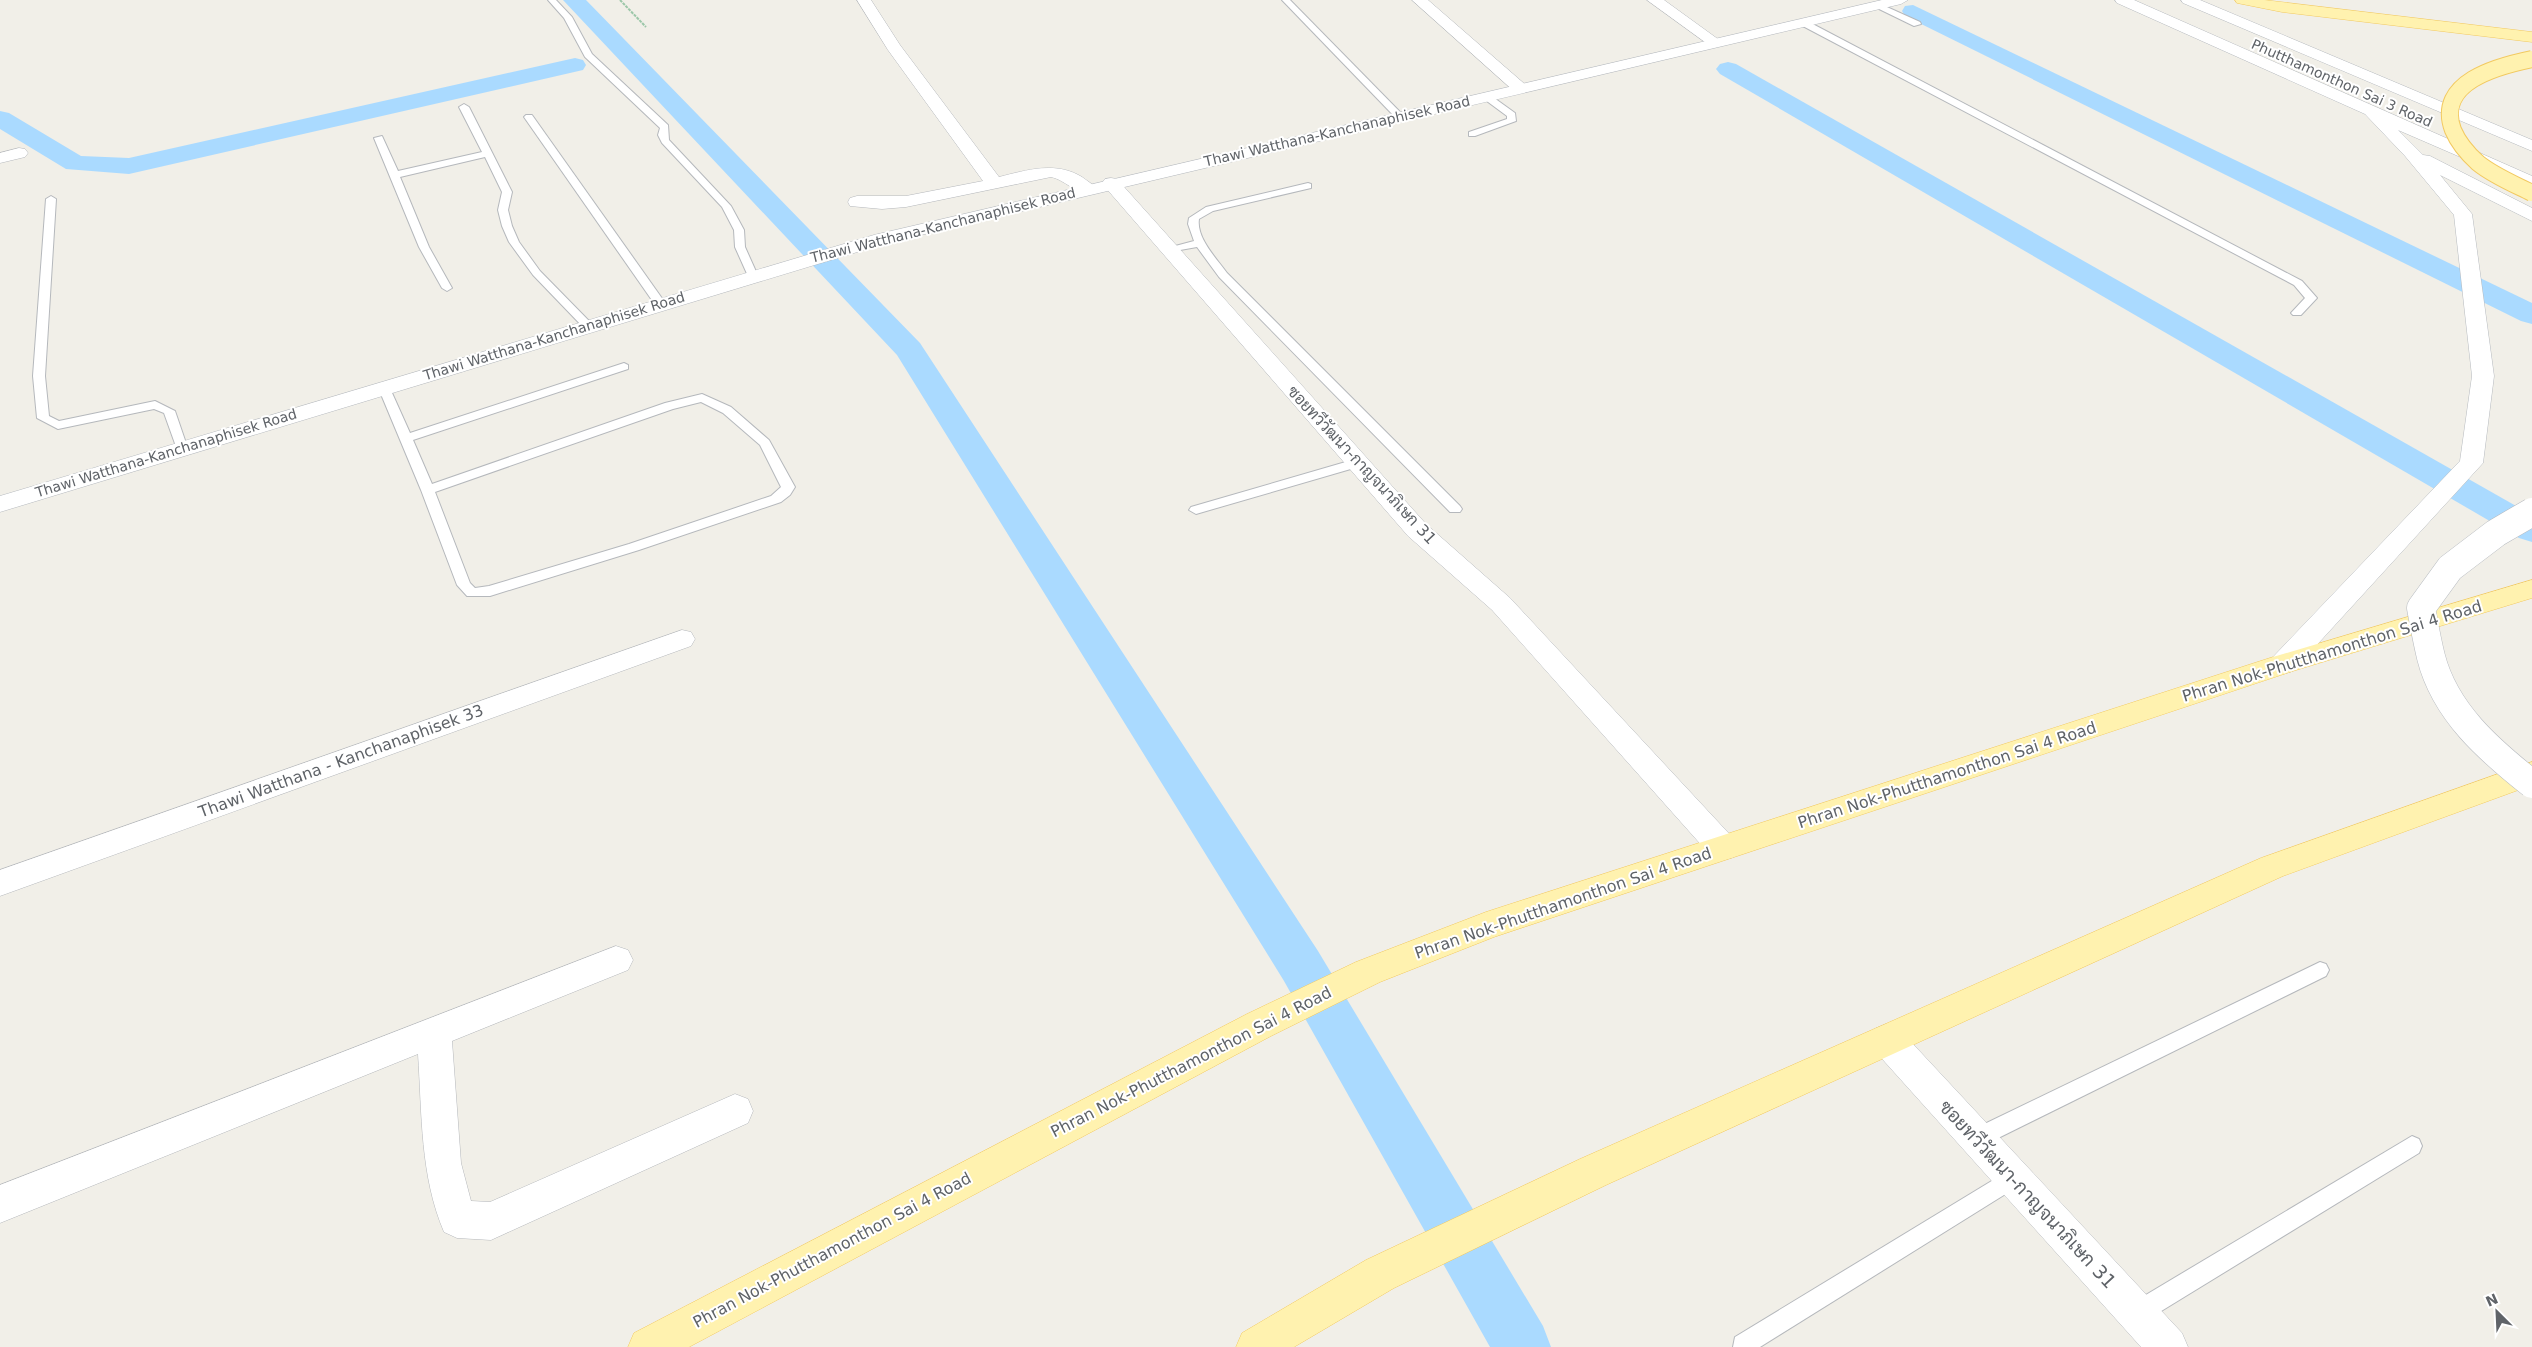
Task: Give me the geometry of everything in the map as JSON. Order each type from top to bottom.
[{"type":"main road","points":[[2242,0],[2301,11],[2532,37]]},
{"type":"main road","points":[[2532,59],[2512,62],[2476,76],[2462,85],[2449,106],[2450,129],[2474,160],[2532,193]]},
{"type":"main road","name":"Phran Nok-Phutthamonthon Sai 4 Road","points":[[648,1347],[1259,1025],[1368,972],[1486,926],[1723,848],[2283,664],[2532,589]]},
{"type":"main road","points":[[1256,1347],[1380,1274],[1593,1172],[2272,867],[2532,773]]},
{"type":"street","points":[[864,0],[893,47],[994,183]]},
{"type":"street","points":[[1419,0],[1521,89]]},
{"type":"street","points":[[1654,0],[1714,42]]},
{"type":"street","name":"Thawi Watthana-Kanchanaphisek Road","points":[[0,504],[881,239],[1111,183],[1901,0]]},
{"type":"street","points":[[2122,0],[2532,183]]},
{"type":"street","name":"Phutthamonthon Sai 3 Road","points":[[2152,0],[2532,165]]},
{"type":"street","name":"Phutthamonthon Sai 3 Road","points":[[2188,0],[2532,146]]},
{"type":"street","points":[[2224,0],[2511,120]]},
{"type":"street","points":[[2283,664],[2471,463],[2483,376],[2463,214],[2411,152],[2372,113]]},
{"type":"street","points":[[2411,152],[2532,215]]},
{"type":"street","points":[[0,158],[20,153]]},
{"type":"street","points":[[857,202],[883,205],[910,203],[1051,172],[1066,175],[1088,189]]},
{"type":"street","name":"ซอยทวีวัฒนา-กาญจนาภิเษก 31","points":[[1111,183],[1417,530],[1501,604],[1723,848]]},
{"type":"street","points":[[2532,512],[2496,533],[2450,568],[2421,608],[2431,659],[2450,703],[2489,750],[2532,784]]},
{"type":"street","name":"Thawi Watthana - Kanchanaphisek 33","points":[[0,883],[682,639]]},
{"type":"street","points":[[0,1204],[616,960]]},
{"type":"street","points":[[434,1032],[443,1164],[457,1219],[491,1221],[735,1111]]},
{"type":"street","name":"ซอยทวีวัฒนา-กาญจนาภิเษก 31","points":[[1887,1040],[2168,1347]]},
{"type":"lane","points":[[552,0],[568,17],[588,55],[648,113],[666,127],[664,135],[666,141],[726,206],[739,230],[740,247],[753,276]]},
{"type":"lane","points":[[1286,0],[1399,116]]},
{"type":"lane","points":[[1878,5],[1917,24]]},
{"type":"lane","points":[[1802,22],[2298,283],[2307,291],[2311,298],[2297,313]]},
{"type":"lane","points":[[1472,134],[1511,121],[1512,115],[1507,110],[1486,96]]},
{"type":"lane","points":[[464,107],[486,154],[507,192],[502,209],[509,233],[537,275],[588,326]]},
{"type":"lane","points":[[529,117],[625,257],[660,304]]},
{"type":"lane","points":[[379,138],[424,247],[447,288]]},
{"type":"lane","points":[[394,175],[486,154]]},
{"type":"lane","points":[[1308,186],[1210,209],[1198,214],[1194,218],[1193,224],[1200,243],[1223,275],[1455,509]]},
{"type":"lane","points":[[51,199],[39,376],[43,418],[58,425],[155,405],[169,411],[182,448]]},
{"type":"lane","points":[[1169,249],[1200,243]]},
{"type":"lane","points":[[406,438],[624,367]]},
{"type":"lane","points":[[384,387],[428,490],[464,585],[472,593],[490,591],[634,547],[776,499],[788,487],[764,443],[727,410],[702,398],[668,406],[428,490]]},
{"type":"lane","points":[[1196,510],[1356,463]]},
{"type":"lane","points":[[1977,1138],[2320,970]]},
{"type":"lane","points":[[2137,1313],[2412,1146]]},
{"type":"lane","points":[[1743,1345],[2013,1178]]},
{"type":"path","points":[[620,0],[646,27]]},
{"type":"waterway","points":[[574,0],[909,350],[1301,966],[1522,1347]]},
{"type":"waterway","points":[[1913,11],[2532,315]]},
{"type":"waterway","points":[[0,118],[75,164],[129,166],[575,65]]},
{"type":"waterway","points":[[1728,69],[2532,530]]}]
